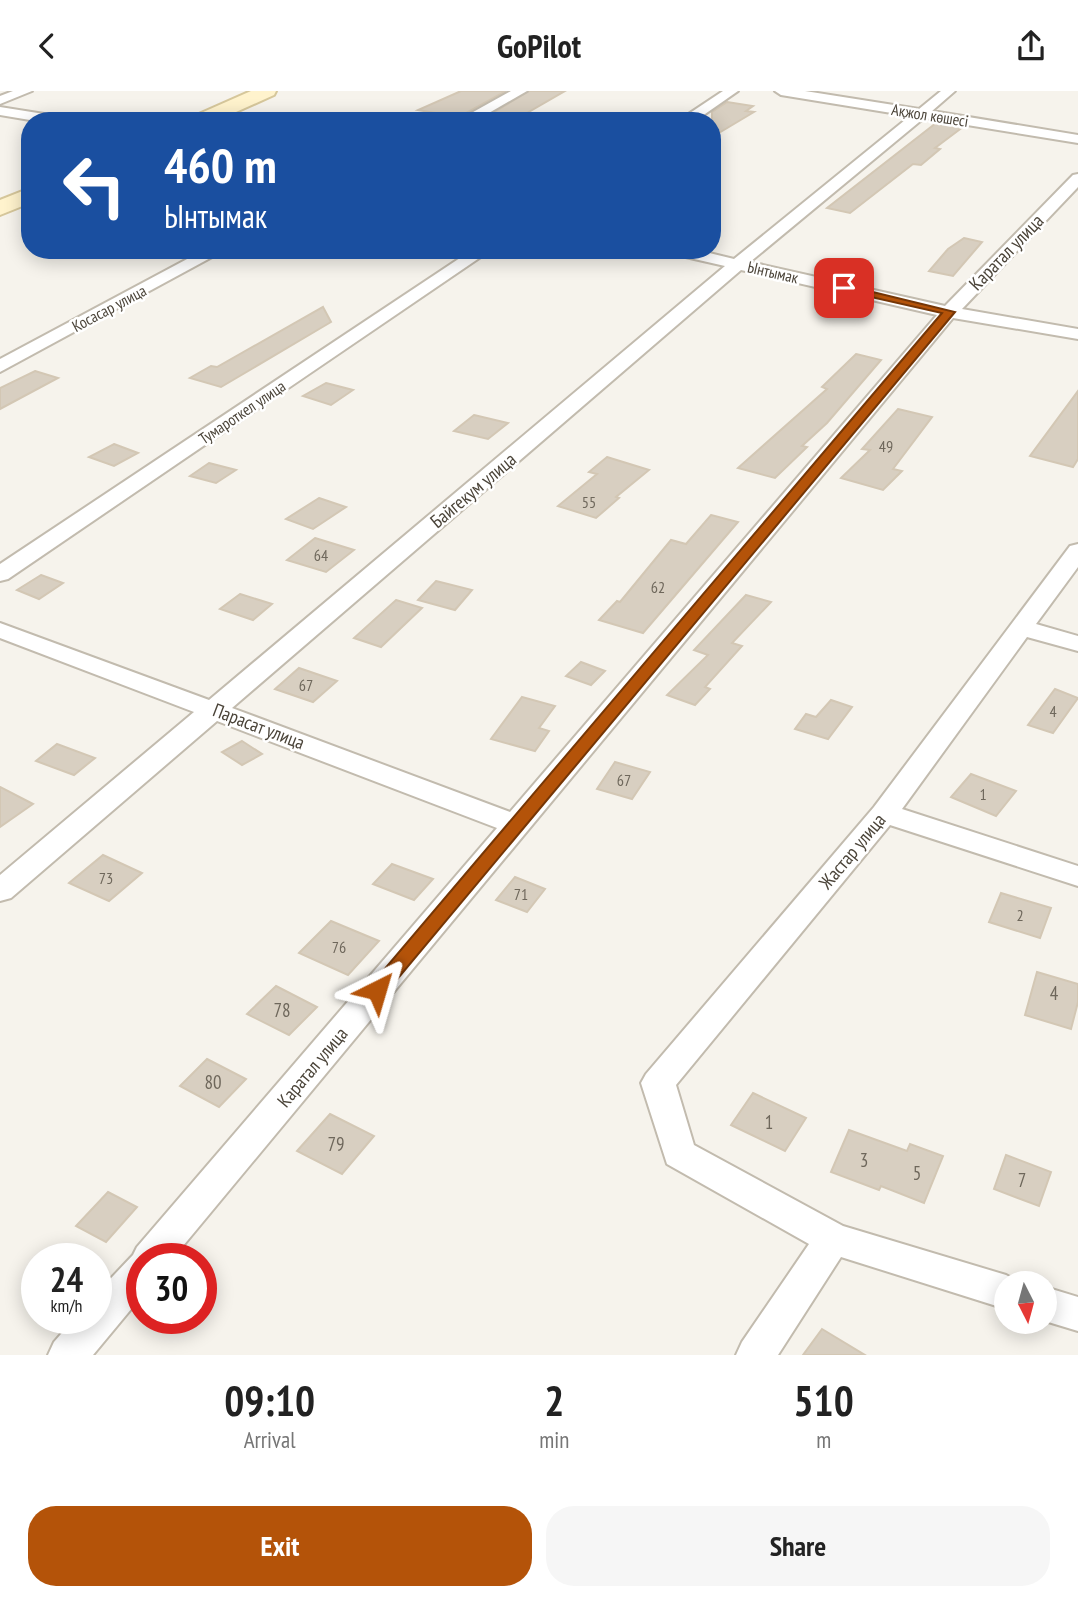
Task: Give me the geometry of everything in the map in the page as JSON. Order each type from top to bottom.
[{"type":"main road","points":[[219,112],[267,91]]},
{"type":"main road","points":[[0,208],[21,199]]},
{"type":"street","points":[[0,100],[26,91]]},
{"type":"street","points":[[481,112],[521,91]]},
{"type":"street","points":[[699,112],[732,91]]},
{"type":"street","name":"Ақжол көшесі","points":[[781,91],[1078,139]]},
{"type":"street","name":"Байгекум улица","points":[[0,891],[738,264],[948,91]]},
{"type":"street","points":[[0,111],[21,114]]},
{"type":"street","name":"Каратал улица","points":[[163,1243],[949,312],[1078,178]]},
{"type":"street","name":"Косасар улица","points":[[0,366],[201,259]]},
{"type":"street","name":"Тумароткел улица","points":[[0,574],[470,259]]},
{"type":"street","name":"Ынтымак","points":[[715,259],[949,312],[1078,334]]},
{"type":"street","name":"Жастар улица","points":[[679,1154],[658,1083],[884,813],[1078,551]]},
{"type":"street","points":[[1020,627],[1078,644]]},
{"type":"street","name":"Парасат улица","points":[[0,630],[517,825]]},
{"type":"street","points":[[884,813],[1078,876]]},
{"type":"street","points":[[679,1154],[833,1239],[994,1288]]},
{"type":"street","points":[[757,1355],[833,1239]]},
{"type":"street","points":[[68,1355],[126,1287]]},
{"type":"street","points":[[1057,1308],[1078,1314]]},
{"type":"building","points":[[461,91],[506,91],[468,112],[418,110]]},
{"type":"building","points":[[529,91],[565,91],[529,112],[494,112]]},
{"type":"building","points":[[727,102],[753,106],[746,111],[754,112],[721,132],[721,112],[712,112]]},
{"type":"building","points":[[936,123],[963,127],[935,148],[940,149],[921,165],[913,164],[850,213],[827,208]]},
{"type":"building","points":[[964,238],[982,242],[953,276],[929,271],[948,249]]},
{"type":"building","points":[[323,307],[331,322],[221,387],[190,378],[211,366],[217,367]]},
{"type":"building","points":[[856,354],[881,360],[827,423],[802,446],[807,447],[775,478],[738,468],[827,389],[822,387]]},
{"type":"building","points":[[35,371],[58,378],[0,409],[0,388]]},
{"type":"building","points":[[326,383],[353,390],[331,405],[303,396]]},
{"type":"building","points":[[1078,391],[1078,459],[1073,467],[1030,456]]},
{"type":"building","points":[[898,409],[932,417],[893,469],[902,471],[883,490],[841,478],[870,450],[862,449]]},
{"type":"building","points":[[474,415],[508,423],[488,439],[454,431]]},
{"type":"building","points":[[114,444],[138,453],[114,466],[89,457]]},
{"type":"building","points":[[607,457],[649,470],[616,497],[619,498],[596,518],[558,506],[597,474],[589,472]]},
{"type":"building","points":[[209,463],[236,470],[216,483],[190,476]]},
{"type":"building","points":[[319,498],[346,507],[313,529],[286,519]]},
{"type":"building","points":[[711,515],[738,522],[643,633],[599,620],[617,601],[620,602],[671,540],[686,544]]},
{"type":"building","points":[[315,538],[354,550],[326,572],[287,560]]},
{"type":"building","points":[[41,575],[63,583],[39,599],[17,590]]},
{"type":"building","points":[[436,581],[472,590],[455,610],[418,600]]},
{"type":"building","points":[[240,594],[272,604],[253,620],[220,609]]},
{"type":"building","points":[[746,595],[771,602],[732,643],[742,646],[705,687],[710,689],[695,705],[667,695],[708,655],[694,650]]},
{"type":"building","points":[[396,600],[422,608],[381,647],[354,638]]},
{"type":"building","points":[[581,662],[605,671],[591,685],[566,676]]},
{"type":"building","points":[[299,668],[337,681],[313,702],[275,689]]},
{"type":"building","points":[[1055,689],[1078,698],[1053,733],[1028,725]]},
{"type":"building","points":[[522,697],[555,706],[539,728],[549,731],[535,751],[491,739]]},
{"type":"building","points":[[831,700],[852,707],[828,739],[795,729],[806,714],[816,717]]},
{"type":"building","points":[[242,741],[262,754],[242,765],[222,752]]},
{"type":"building","points":[[57,744],[95,758],[74,775],[36,761]]},
{"type":"building","points":[[615,762],[650,772],[632,799],[597,789]]},
{"type":"building","points":[[971,774],[1016,791],[996,816],[951,797]]},
{"type":"building","points":[[0,787],[33,804],[0,827]]},
{"type":"building","points":[[103,855],[142,873],[109,901],[69,883]]},
{"type":"building","points":[[392,864],[433,879],[414,900],[373,884]]},
{"type":"building","points":[[515,877],[545,889],[527,912],[496,900]]},
{"type":"building","points":[[1001,893],[1051,908],[1040,938],[989,922]]},
{"type":"building","points":[[331,921],[379,941],[348,975],[299,953]]},
{"type":"building","points":[[1037,972],[1078,984],[1078,1002],[1071,1029],[1025,1015]]},
{"type":"building","points":[[276,986],[317,1007],[289,1035],[247,1014]]},
{"type":"building","points":[[207,1059],[246,1079],[219,1107],[180,1086]]},
{"type":"building","points":[[753,1093],[806,1118],[785,1151],[731,1125]]},
{"type":"building","points":[[330,1114],[374,1136],[342,1174],[297,1151]]},
{"type":"building","points":[[849,1130],[907,1151],[910,1144],[943,1156],[924,1203],[881,1186],[879,1190],[831,1172]]},
{"type":"building","points":[[1006,1155],[1051,1172],[1039,1206],[994,1189]]},
{"type":"building","points":[[108,1192],[137,1207],[106,1242],[76,1226]]},
{"type":"building","points":[[822,1329],[865,1355],[803,1355]]},
{"type":"route","points":[[377,990],[949,312],[844,288]]}]
